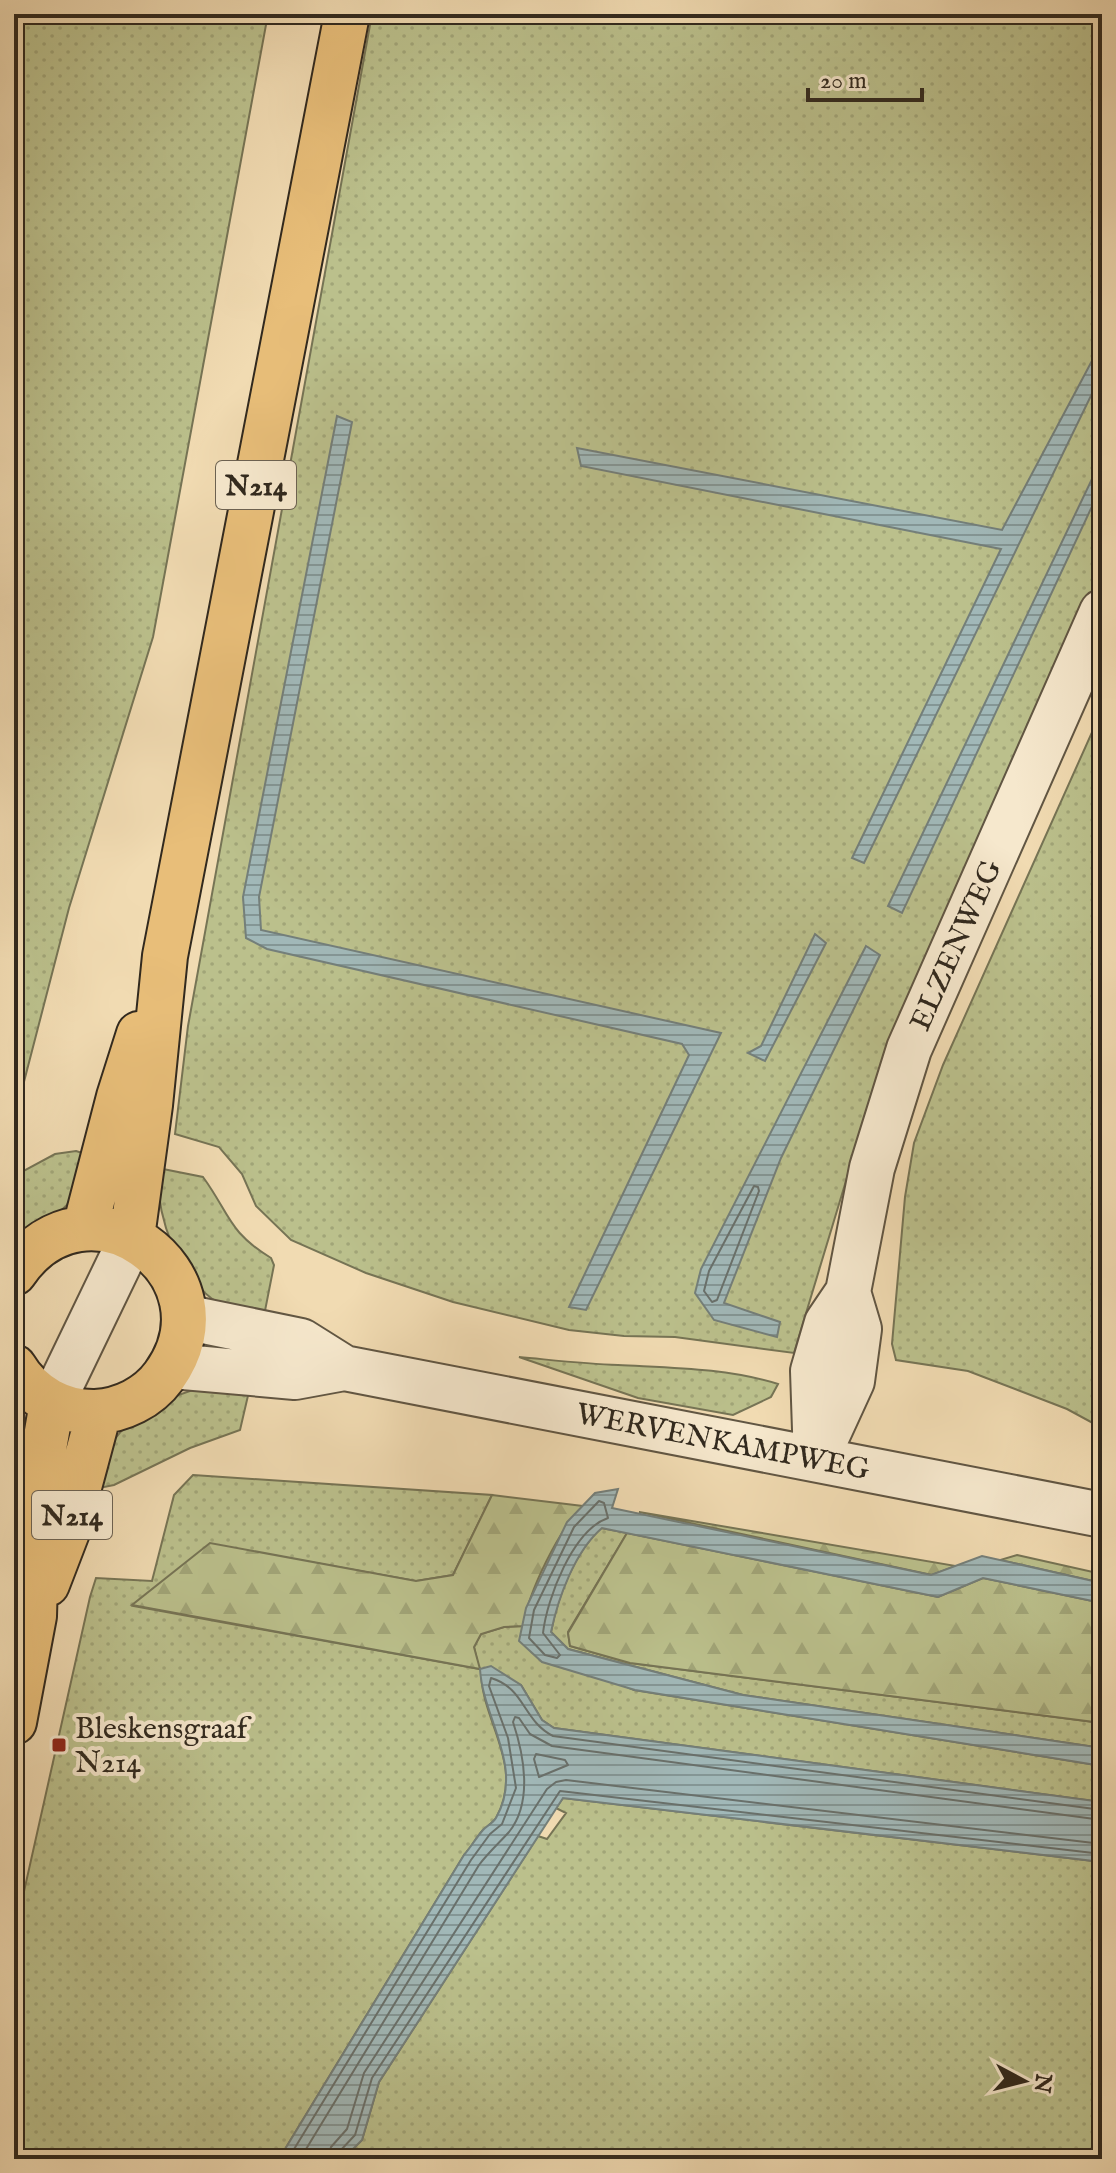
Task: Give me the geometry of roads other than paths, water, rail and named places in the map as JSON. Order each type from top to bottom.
[{"type":"main road","name":"N214","points":[[132,1237],[150,1105],[165,956],[347,14]]},
{"type":"main road","name":"N214","points":[[85,1228],[119,1097],[165,956]]},
{"type":"main road","points":[[14,1273],[35,1248],[50,1238],[85,1228],[111,1230],[132,1237],[155,1252],[170,1271],[180,1293],[184,1317],[179,1350],[172,1366],[148,1393],[133,1402],[99,1412],[75,1410],[52,1403],[26,1384],[14,1367]]},
{"type":"main road","name":"N214","points":[[14,1722],[34,1616],[38,1483],[52,1403]]},
{"type":"main road","name":"N214","points":[[34,1616],[67,1532],[99,1412]]},
{"type":"street","name":"ELZENWEG","points":[[816,1459],[852,1381],[859,1329],[848,1292],[872,1168],[909,1049],[1102,612]]},
{"type":"street","points":[[52,1403],[132,1237]]},
{"type":"street","name":"WERVENKAMPWEG","points":[[184,1317],[301,1341],[344,1368],[1102,1515]]},
{"type":"street","name":"WERVENKAMPWEG","points":[[172,1366],[295,1377],[344,1368]]},
{"type":"water","points":[[1102,342],[1102,373],[864,863],[852,858],[1001,549],[581,466],[577,448],[1002,530]]},
{"type":"water","points":[[337,416],[352,422],[259,897],[261,930],[721,1033],[586,1310],[569,1307],[689,1055],[682,1044],[267,949],[246,938],[243,897]]},
{"type":"water","points":[[1102,458],[1102,485],[902,913],[888,906]]},
{"type":"water","points":[[815,934],[826,943],[765,1061],[748,1053],[761,1046]]},
{"type":"water","points":[[866,946],[880,955],[781,1158],[724,1303],[780,1322],[777,1337],[714,1320],[695,1293],[701,1269]]},
{"type":"water","points":[[618,1489],[612,1508],[931,1575],[982,1556],[1102,1583],[1102,1603],[983,1578],[938,1597],[602,1528],[576,1562],[554,1619],[551,1632],[568,1649],[743,1695],[1102,1748],[1102,1766],[635,1690],[542,1662],[519,1641],[526,1608],[567,1522],[595,1493]]},
{"type":"water","points":[[491,1666],[521,1685],[542,1720],[554,1728],[1102,1802],[1102,1862],[563,1798],[379,2082],[362,2140],[343,2159],[279,2159],[464,1855],[496,1818],[504,1799],[506,1780],[480,1669]]},
{"type":"place","name":"Bleskensgraaf N214","points":[[59,1745]]}]
